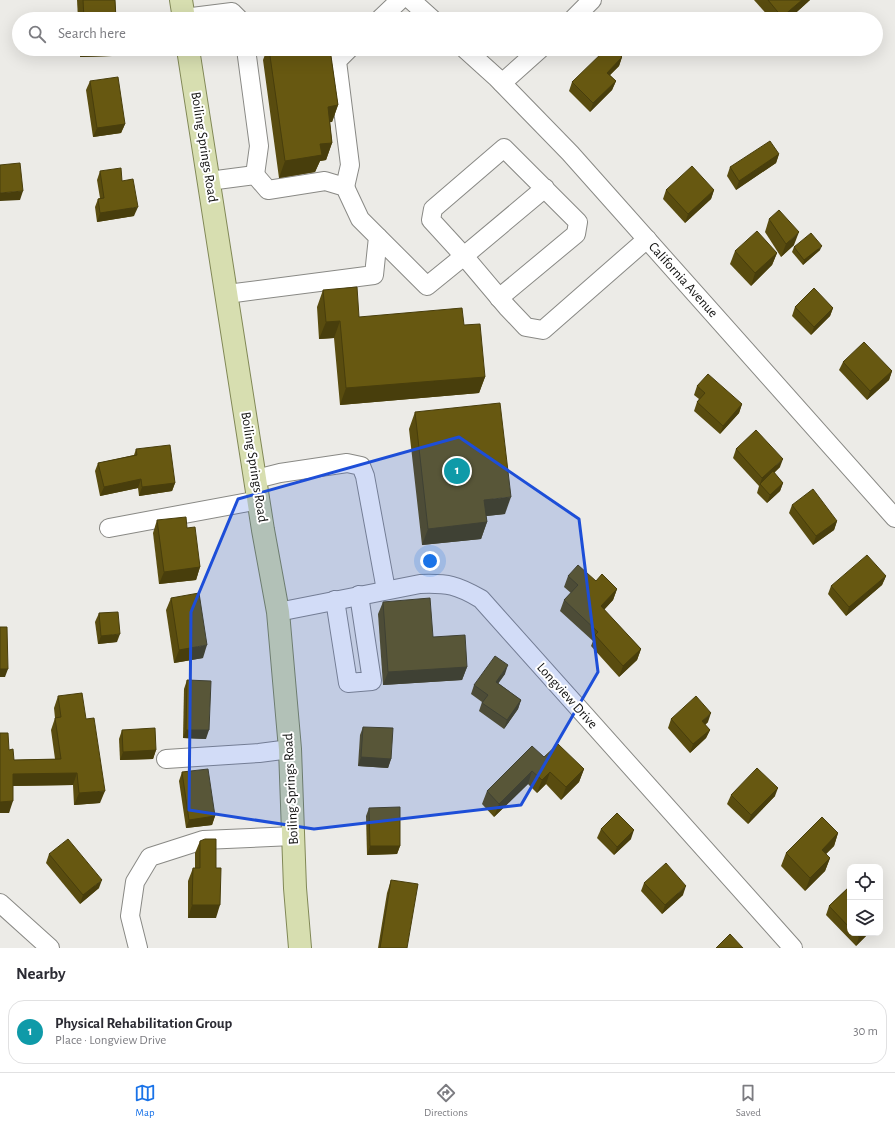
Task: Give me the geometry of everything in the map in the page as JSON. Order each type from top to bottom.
[{"type":"main road","name":"Boiling Springs Road","points":[[189,56],[257,489],[278,612],[290,749],[295,888],[300,948]]},
{"type":"main road","name":"Boiling Springs Road","points":[[287,948],[295,888]]},
{"type":"street","points":[[387,12],[400,0]]},
{"type":"street","points":[[411,0],[424,12]]},
{"type":"street","points":[[580,12],[592,0]]},
{"type":"street","points":[[183,12],[232,12]]},
{"type":"street","points":[[247,56],[259,146],[255,175],[268,190],[325,181],[345,188]]},
{"type":"street","points":[[342,56],[337,61],[350,165],[345,188],[360,219],[427,286],[545,188]]},
{"type":"street","name":"California Avenue","points":[[473,56],[502,83],[570,153],[895,518]]},
{"type":"street","points":[[502,83],[532,56]]},
{"type":"street","points":[[499,298],[576,234],[578,222],[504,148],[433,209],[431,220],[464,256],[499,298],[526,327],[543,330],[646,239]]},
{"type":"street","points":[[209,181],[255,175]]},
{"type":"street","points":[[227,294],[374,275],[378,237]]},
{"type":"street","points":[[109,528],[257,489],[280,473],[347,463],[361,466],[365,476],[386,590]]},
{"type":"street","name":"Longview Drive","points":[[278,612],[420,584],[441,583],[462,588],[481,599],[793,948]]},
{"type":"street","points":[[335,600],[348,683],[372,680],[360,596]]},
{"type":"street","points":[[166,759],[259,753],[290,749]]},
{"type":"street","points":[[138,948],[130,916],[135,882],[150,857],[203,840],[293,836]]},
{"type":"street","points":[[0,903],[50,948]]},
{"type":"highlighted area","points":[[459,437],[579,519],[598,672],[521,805],[314,829],[189,810],[191,612],[238,499]]},
{"type":"building","points":[[83,0],[115,0],[116,12],[84,12]]},
{"type":"building","points":[[768,0],[802,0],[788,12],[778,12]]},
{"type":"building","points":[[270,56],[331,56],[338,105],[328,107],[332,143],[320,144],[322,155],[285,161]]},
{"type":"building","points":[[599,56],[622,57],[607,73],[616,81],[593,103],[572,82]]},
{"type":"building","points":[[118,77],[125,124],[97,128],[90,81]]},
{"type":"building","points":[[770,141],[779,154],[739,181],[730,167]]},
{"type":"building","points":[[20,163],[23,191],[0,193],[0,165]]},
{"type":"building","points":[[692,166],[714,190],[688,214],[666,190]]},
{"type":"building","points":[[121,168],[122,181],[133,179],[138,207],[100,213],[98,199],[104,198],[100,171]]},
{"type":"building","points":[[779,210],[799,232],[786,244],[769,219]]},
{"type":"building","points":[[757,231],[777,253],[755,273],[735,251]]},
{"type":"building","points":[[811,233],[822,246],[804,260],[794,247]]},
{"type":"building","points":[[357,287],[359,317],[462,308],[464,325],[480,324],[485,377],[346,388],[340,321],[326,322],[323,290]]},
{"type":"building","points":[[814,288],[833,308],[814,327],[795,307]]},
{"type":"building","points":[[864,342],[892,371],[870,391],[843,362]]},
{"type":"building","points":[[708,374],[742,404],[723,426],[697,402],[705,393],[697,386]]},
{"type":"building","points":[[500,403],[511,497],[484,500],[487,522],[428,529],[415,412]]},
{"type":"building","points":[[756,430],[783,459],[762,478],[736,449]]},
{"type":"building","points":[[170,445],[175,483],[142,487],[141,479],[104,487],[98,463],[137,455],[136,449]]},
{"type":"building","points":[[773,471],[783,483],[770,495],[760,484]]},
{"type":"building","points":[[813,489],[837,521],[816,536],[792,505]]},
{"type":"building","points":[[186,517],[187,528],[195,527],[200,567],[164,572],[157,520]]},
{"type":"building","points":[[867,555],[886,576],[849,607],[831,586]]},
{"type":"building","points":[[578,565],[596,581],[602,574],[617,589],[601,606],[641,649],[623,666],[595,635],[598,632],[564,600],[578,585],[568,576]]},
{"type":"building","points":[[199,593],[207,645],[179,650],[171,598]]},
{"type":"building","points":[[430,598],[433,637],[465,635],[467,667],[388,672],[383,602]]},
{"type":"building","points":[[118,612],[120,634],[101,636],[99,613]]},
{"type":"building","points":[[0,627],[7,627],[8,669],[0,669]]},
{"type":"building","points":[[495,656],[508,665],[496,682],[521,700],[507,720],[482,703],[488,695],[474,685]]},
{"type":"building","points":[[187,680],[211,681],[209,730],[186,730]]},
{"type":"building","points":[[82,693],[86,719],[94,718],[105,791],[79,793],[77,773],[13,774],[13,801],[0,802],[0,733],[8,733],[9,750],[13,749],[14,760],[61,759],[55,718],[61,717],[58,696]]},
{"type":"building","points":[[696,696],[711,713],[702,721],[710,730],[693,744],[671,719]]},
{"type":"building","points":[[363,727],[393,728],[391,759],[361,757]]},
{"type":"building","points":[[155,728],[156,750],[123,752],[122,730]]},
{"type":"building","points":[[558,744],[584,769],[566,787],[550,772],[542,780],[532,771],[499,804],[487,791],[532,746],[544,757]]},
{"type":"building","points":[[757,768],[778,788],[751,815],[731,795]]},
{"type":"building","points":[[208,769],[215,816],[189,820],[182,772]]},
{"type":"building","points":[[400,807],[400,846],[370,846],[369,808]]},
{"type":"building","points":[[617,813],[634,830],[617,847],[601,829]]},
{"type":"building","points":[[822,817],[838,833],[822,850],[830,858],[810,878],[786,853]]},
{"type":"building","points":[[68,839],[102,880],[83,895],[49,854]]},
{"type":"building","points":[[205,839],[216,839],[216,868],[221,868],[220,905],[192,905],[193,868],[200,868],[200,841]]},
{"type":"building","points":[[666,863],[686,886],[665,905],[644,883]]},
{"type":"building","points":[[391,880],[418,884],[407,948],[380,948]]},
{"type":"building","points":[[847,889],[847,925],[829,906]]},
{"type":"building","points":[[730,934],[743,948],[716,948]]},
{"type":"place","name":"Physical Rehabilitation Group","points":[[457,471]]}]
